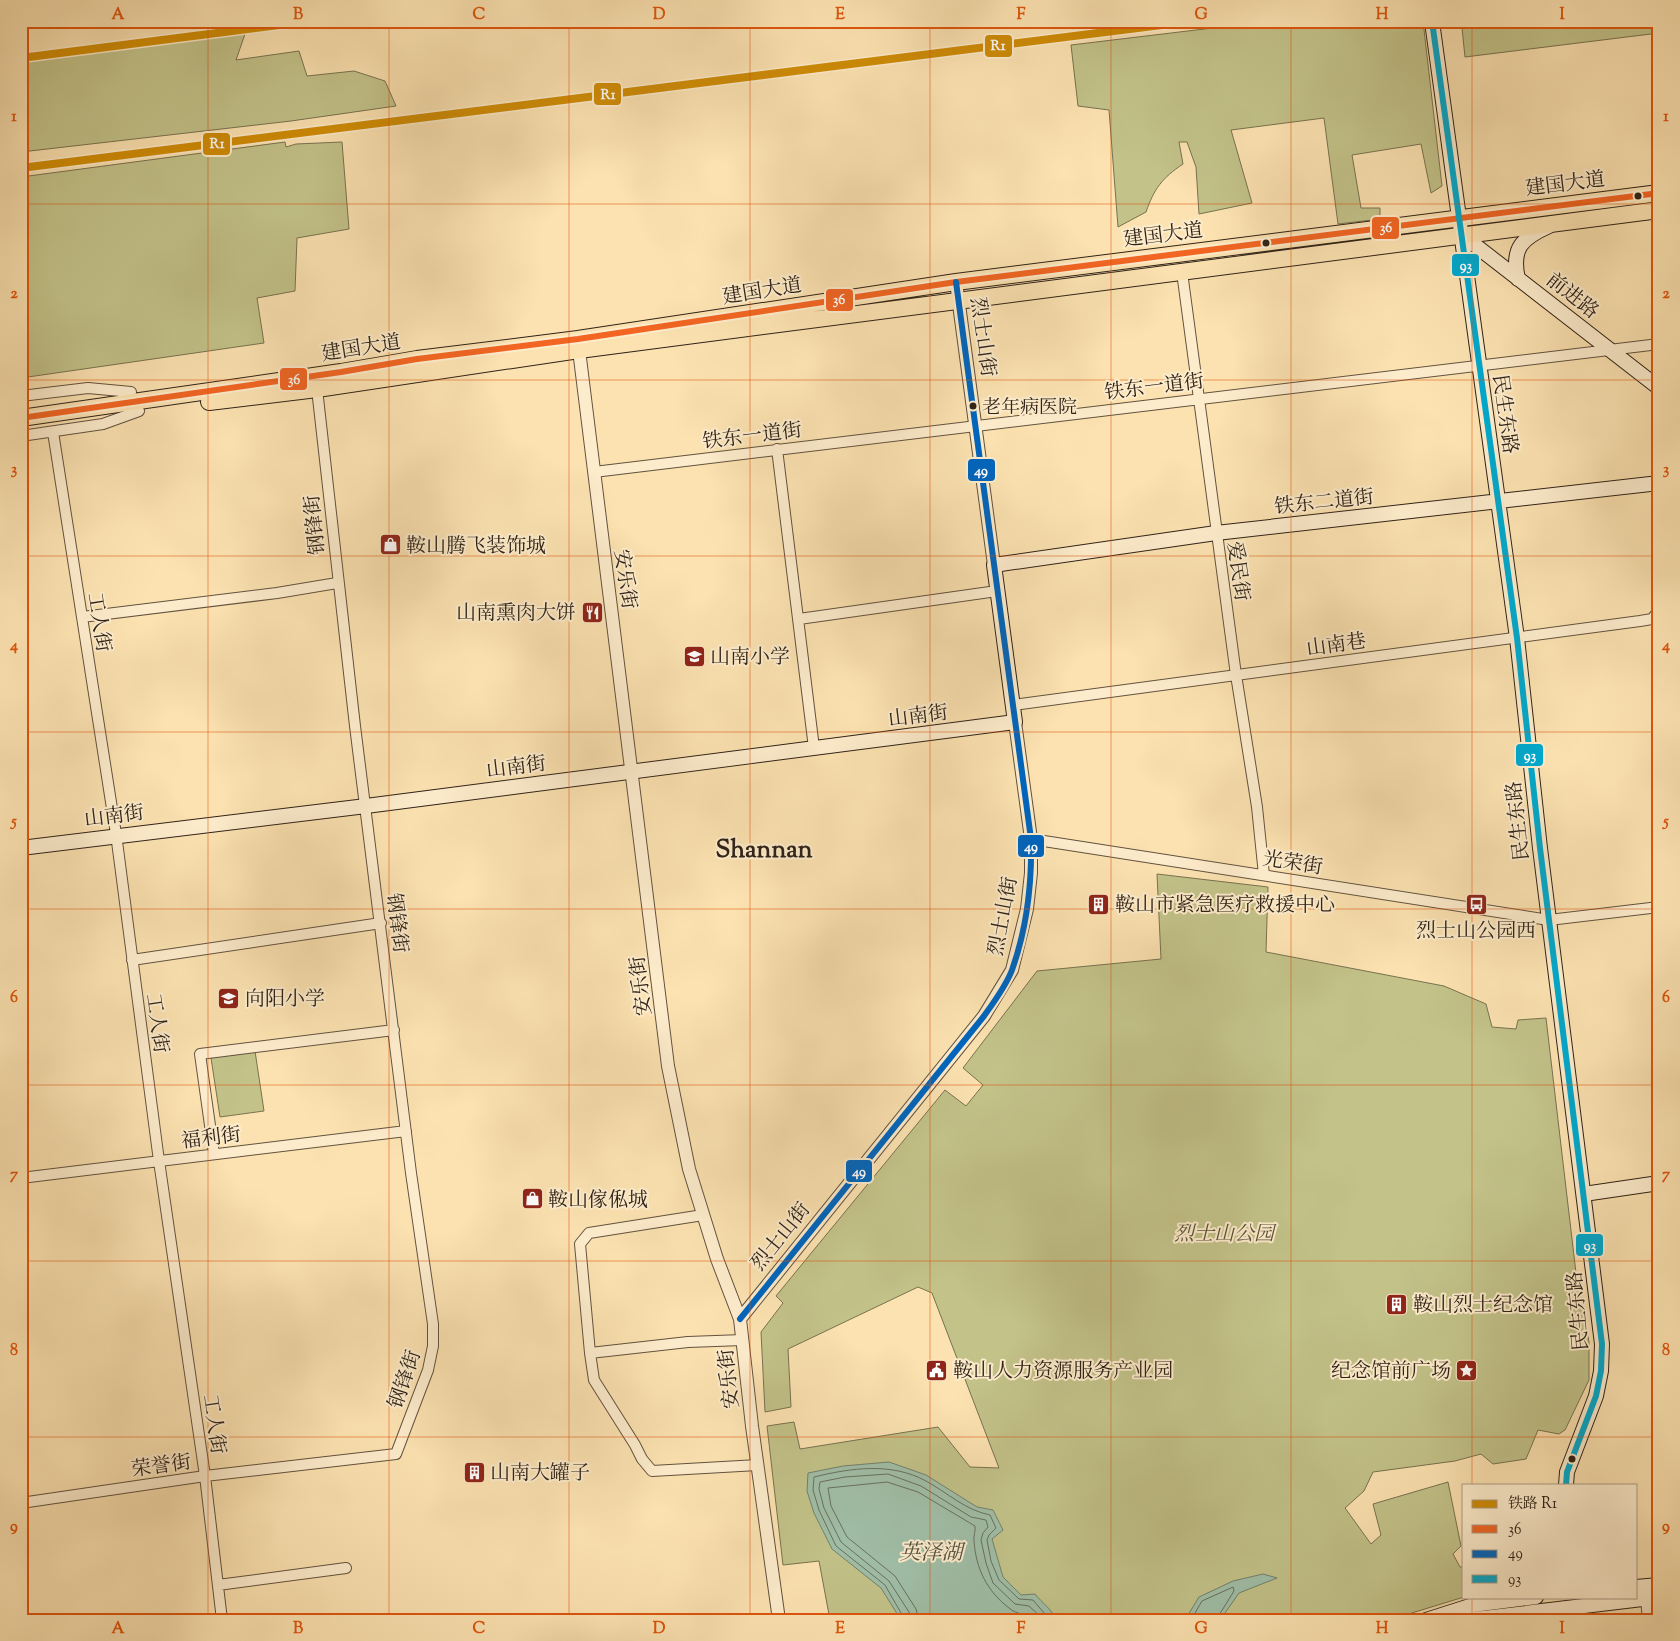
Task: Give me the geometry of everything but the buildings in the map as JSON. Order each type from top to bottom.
[{"type":"highway","name":"建国大道","points":[[21,427],[59,426],[139,411],[317,389],[956,282],[1659,193]]},
{"type":"highway","points":[[1595,201],[1586,205],[1585,210],[1587,215],[1600,217]]},
{"type":"highway","name":"建国大道","points":[[21,418],[274,382],[417,359],[578,344],[959,301],[1659,210]]},
{"type":"highway","points":[[21,407],[328,364],[417,359]]},
{"type":"main road","name":"民生东路","points":[[1433,29],[1517,638],[1549,920],[1602,1344],[1601,1371],[1596,1396],[1567,1472],[1566,1484]]},
{"type":"main road","points":[[1518,278],[1514,262],[1519,249],[1527,238],[1556,223]]},
{"type":"main road","name":"前进路","points":[[1462,235],[1659,388]]},
{"type":"main road","name":"铁东二道街","points":[[994,565],[1216,533],[1659,483]]},
{"type":"main road","name":"烈士山街","points":[[994,565],[1015,722]]},
{"type":"main road","name":"山南街","points":[[21,848],[116,834],[366,806],[1015,722]]},
{"type":"main road","points":[[1584,1194],[1659,1184]]},
{"type":"main road","points":[[1638,1587],[1659,1585]]},
{"type":"main road","points":[[1426,1620],[1474,1605],[1528,1598]]},
{"type":"main road","points":[[1467,1620],[1508,1617],[1580,1603],[1653,1598]]},
{"type":"street","name":"爱民街","points":[[1182,272],[1216,533],[1257,807],[1264,875]]},
{"type":"street","name":"烈士山街","points":[[956,282],[994,565]]},
{"type":"street","name":"安乐街","points":[[578,344],[668,1066],[689,1169],[717,1259],[740,1319],[779,1620]]},
{"type":"street","name":"铁东一道街","points":[[594,472],[976,424],[1659,344]]},
{"type":"street","points":[[21,396],[88,388],[131,392]]},
{"type":"street","name":"钢锋街","points":[[317,389],[337,583],[406,1132],[433,1324],[433,1346],[428,1370],[396,1454]]},
{"type":"street","points":[[21,436],[59,426]]},
{"type":"street","name":"工人街","points":[[59,426],[82,617],[116,834],[159,1161],[205,1476],[222,1620]]},
{"type":"street","points":[[777,449],[814,748]]},
{"type":"street","points":[[82,617],[277,593],[337,583]]},
{"type":"street","points":[[799,619],[997,592]]},
{"type":"street","name":"山南巷","points":[[1013,705],[1640,621],[1652,619],[1659,610]]},
{"type":"street","name":"烈士山街","points":[[740,1319],[984,1016],[1012,970],[1027,908],[1031,873],[1031,839],[1015,722]]},
{"type":"street","name":"光荣街","points":[[1031,839],[1549,920],[1659,908]]},
{"type":"street","points":[[132,960],[381,923]]},
{"type":"street","points":[[214,1154],[200,1054],[394,1030]]},
{"type":"street","name":"福利街","points":[[21,1178],[406,1132]]},
{"type":"street","points":[[703,1215],[589,1233],[580,1244],[594,1380],[631,1438],[642,1459],[652,1471],[758,1465]]},
{"type":"street","points":[[590,1353],[688,1342],[744,1340]]},
{"type":"street","name":"荣誉街","points":[[21,1503],[205,1476],[396,1454]]},
{"type":"street","points":[[218,1585],[346,1568]]},
{"type":"street","points":[[1648,1620],[1653,1598]]},
{"type":"green space","points":[[1271,21],[1423,21],[1442,186],[1431,193],[1421,144],[1352,155],[1361,208],[1380,208],[1380,219],[1338,224],[1324,118],[1231,130],[1252,203],[1199,214],[1196,167],[1187,142],[1179,142],[1183,164],[1169,174],[1160,185],[1152,197],[1146,212],[1118,227],[1109,110],[1078,106],[1071,45]]},
{"type":"green space","points":[[1531,21],[1659,21],[1659,33],[1465,57],[1462,28]]},
{"type":"green space","points":[[242,27],[245,34],[236,60],[299,51],[307,76],[354,71],[385,81],[396,106],[291,121],[21,152],[21,55]]},
{"type":"green space","points":[[285,142],[286,147],[296,144],[342,142],[349,229],[297,238],[295,291],[257,298],[264,343],[21,378],[21,177]]},
{"type":"green space","name":"烈士山公园","points":[[1157,874],[1268,887],[1266,952],[1444,986],[1486,1004],[1492,1027],[1516,1029],[1518,1020],[1546,1018],[1576,1273],[1589,1342],[1589,1380],[1565,1430],[1559,1434],[1538,1430],[1526,1459],[1493,1464],[1481,1454],[1455,1461],[1373,1472],[1364,1491],[1345,1508],[1371,1544],[1381,1535],[1373,1504],[1448,1482],[1461,1546],[1453,1554],[1460,1567],[1462,1567],[1462,1598],[1389,1620],[830,1620],[819,1561],[783,1565],[767,1426],[794,1422],[800,1449],[938,1427],[970,1467],[999,1468],[932,1293],[918,1287],[788,1349],[791,1407],[765,1412],[761,1332],[783,1303],[776,1296],[945,1090],[966,1106],[983,1085],[963,1068],[1037,971],[1161,959]]},
{"type":"green space","points":[[255,1051],[264,1111],[220,1117],[211,1058]]},
{"type":"water","name":"英泽湖","points":[[889,1462],[926,1475],[977,1507],[993,1510],[1003,1530],[992,1539],[1003,1577],[1021,1595],[1035,1594],[1056,1620],[901,1620],[881,1588],[832,1549],[814,1513],[807,1491],[808,1473],[843,1466]]},
{"type":"water","points":[[1263,1574],[1277,1578],[1239,1593],[1220,1620],[1185,1620],[1199,1597],[1233,1581]]},
{"type":"rail line","name":"R1","points":[[21,58],[311,21]]},
{"type":"rail line","name":"R1","points":[[21,168],[1194,21]]},
{"type":"transit line","name":"93","points":[[1432,21],[1517,638],[1540,848],[1602,1344],[1601,1371],[1596,1396],[1567,1472],[1566,1484]]},
{"type":"transit line","name":"36","points":[[21,418],[341,372],[417,359],[578,339],[956,282],[1659,193]]},
{"type":"transit line","name":"49","points":[[740,1319],[1000,994],[1012,970],[1025,922],[1031,872],[1031,839],[956,282]]},
{"type":"place","name":"老年病医院","points":[[973,406]]},
{"type":"place","name":"鞍山腾飞装饰城","points":[[390,545]]},
{"type":"place","name":"山南熏肉大饼","points":[[592,612]]},
{"type":"place","name":"山南小学","points":[[694,656]]},
{"type":"place","name":"鞍山市紧急医疗救援中心","points":[[1099,904]]},
{"type":"place","name":"烈士山公园西","points":[[1476,904]]},
{"type":"place","name":"向阳小学","points":[[229,998]]},
{"type":"place","name":"鞍山傢俬城","points":[[532,1199]]},
{"type":"place","name":"鞍山烈士纪念馆","points":[[1397,1304]]},
{"type":"place","name":"鞍山人力资源服务产业园","points":[[937,1370]]},
{"type":"place","name":"纪念馆前广场","points":[[1467,1370]]},
{"type":"place","name":"山南大罐子","points":[[474,1472]]},
{"type":"district","name":"Shannan","points":[[764,848]]}]
